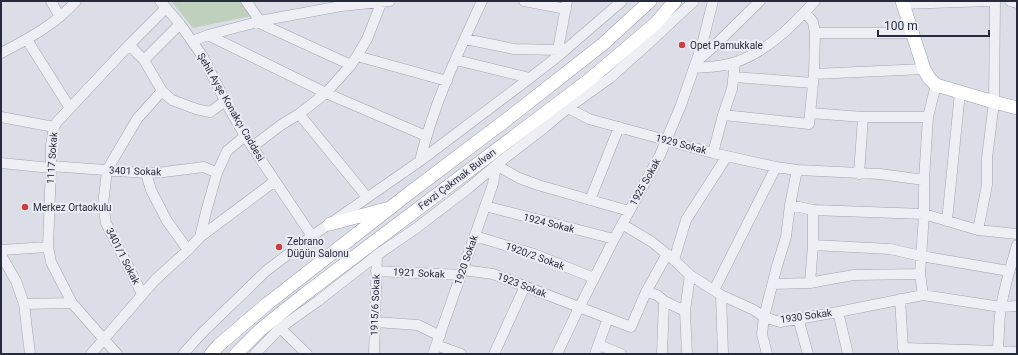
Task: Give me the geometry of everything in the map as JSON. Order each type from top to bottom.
[{"type":"main road","name":"Fevzi Çakmak Bulvarı","points":[[211,354],[219,345],[267,304],[603,44],[650,1]]},
{"type":"main road","name":"Fevzi Çakmak Bulvarı","points":[[236,354],[260,330],[305,294],[589,80],[656,22],[675,1]]},
{"type":"main road","points":[[902,3],[924,68],[929,78],[936,85],[1017,108]]},
{"type":"main road","points":[[330,224],[391,207]]},
{"type":"street","points":[[51,1],[60,17]]},
{"type":"street","points":[[1,53],[27,40],[60,17],[76,1]]},
{"type":"street","points":[[246,1],[258,22],[354,60],[446,81]]},
{"type":"street","points":[[192,41],[208,34],[341,3],[385,1],[367,39],[354,60],[326,94],[252,147]]},
{"type":"street","points":[[420,160],[426,136],[446,81],[482,1]]},
{"type":"street","points":[[524,1],[566,5],[558,54]]},
{"type":"street","points":[[183,354],[203,332],[266,271],[312,236],[420,160],[530,78],[622,1]]},
{"type":"street","points":[[255,354],[280,328],[318,301],[377,255],[415,229],[568,108],[610,78],[694,1]]},
{"type":"street","name":"1925 Sokak","points":[[557,354],[614,239],[660,155],[681,105],[702,46],[713,1]]},
{"type":"street","points":[[695,65],[760,1]]},
{"type":"street","points":[[695,65],[716,67],[735,63],[757,53],[780,35],[805,12],[814,1]]},
{"type":"street","points":[[902,3],[989,1]]},
{"type":"street","points":[[978,230],[987,185],[987,158],[994,102],[996,1]]},
{"type":"street","points":[[1010,1],[1017,2]]},
{"type":"street","name":"Şehit Ayşe Konakçı Caddesi","points":[[164,4],[203,57],[225,101],[245,136],[312,236]]},
{"type":"street","name":"1117 Sokak","points":[[116,354],[72,303],[51,262],[48,247],[51,145],[54,127],[129,45],[164,4]]},
{"type":"street","points":[[723,115],[809,124],[814,78],[815,33],[813,22],[805,12]]},
{"type":"street","points":[[144,60],[180,24]]},
{"type":"street","points":[[815,33],[912,33]]},
{"type":"street","points":[[208,34],[326,94],[426,136]]},
{"type":"street","points":[[464,39],[558,54]]},
{"type":"street","points":[[27,40],[70,108]]},
{"type":"street","points":[[129,45],[144,60],[162,91],[172,100],[196,109],[210,112],[225,101]]},
{"type":"street","points":[[456,60],[530,78]]},
{"type":"street","points":[[713,153],[723,115],[732,89],[735,63]]},
{"type":"street","points":[[734,77],[814,78],[924,68]]},
{"type":"street","points":[[923,295],[920,274],[924,214],[924,180],[928,117],[936,85]]},
{"type":"street","points":[[107,170],[137,119],[162,91]]},
{"type":"street","points":[[947,221],[960,92]]},
{"type":"street","name":"1929 Sokak","points":[[568,108],[589,119],[713,153],[776,167],[797,170],[880,174],[924,180]]},
{"type":"street","points":[[810,113],[863,117],[928,117]]},
{"type":"street","points":[[299,114],[367,197]]},
{"type":"street","points":[[1,117],[54,127]]},
{"type":"street","points":[[859,174],[863,117]]},
{"type":"street","points":[[590,200],[620,127]]},
{"type":"street","points":[[200,237],[218,173],[227,151],[245,136]]},
{"type":"street","points":[[685,311],[664,301],[657,295],[646,292],[671,257],[686,220],[727,156]]},
{"type":"street","name":"3401 Sokak","points":[[1,163],[146,172],[164,172],[204,167],[218,173]]},
{"type":"street","points":[[496,165],[519,178],[538,185],[629,211]]},
{"type":"street","name":"1920 Sokak","points":[[436,345],[493,184],[496,165]]},
{"type":"street","points":[[723,354],[718,293],[776,167]]},
{"type":"street","name":"3401/1 Sokak","points":[[107,170],[103,205],[106,223],[142,294]]},
{"type":"street","points":[[767,354],[762,334],[764,317],[786,236],[797,170]]},
{"type":"street","points":[[146,172],[151,190],[167,221],[188,250]]},
{"type":"street","points":[[91,354],[155,280],[200,237],[275,181]]},
{"type":"street","points":[[790,205],[813,210],[924,214],[978,230],[1017,234]]},
{"type":"street","name":"1924 Sokak","points":[[485,206],[614,239]]},
{"type":"street","points":[[810,283],[813,245],[813,210]]},
{"type":"street","name":"1930 Sokak","points":[[622,224],[652,242],[690,275],[718,293],[754,310],[764,317],[780,322],[923,295],[1001,307],[1017,306]]},
{"type":"street","name":"1920/2 Sokak","points":[[475,236],[534,254],[594,278]]},
{"type":"street","points":[[813,245],[890,249],[921,256],[1009,271]]},
{"type":"street","points":[[998,352],[998,325],[1001,307],[1009,271],[1017,245]]},
{"type":"street","points":[[1,250],[48,247]]},
{"type":"street","points":[[1,255],[16,281],[24,304],[30,354]]},
{"type":"street","name":"1915/6 Sokak","points":[[374,354],[377,255]]},
{"type":"street","name":"1921 Sokak","points":[[376,271],[462,272]]},
{"type":"street","name":"1923 Sokak","points":[[462,272],[493,274],[631,327],[646,292]]},
{"type":"street","points":[[773,284],[810,283],[854,275],[920,274]]},
{"type":"street","points":[[687,354],[685,311],[690,275]]},
{"type":"street","points":[[494,354],[525,286]]},
{"type":"street","points":[[900,299],[904,351],[1017,352]]},
{"type":"street","points":[[662,354],[664,301]]},
{"type":"street","points":[[24,304],[72,303]]},
{"type":"street","points":[[838,312],[848,354]]},
{"type":"street","points":[[608,318],[597,350],[621,354]]},
{"type":"street","points":[[798,318],[808,354]]},
{"type":"street","points":[[375,322],[418,325],[436,345],[461,354]]},
{"type":"street","points":[[280,328],[307,354]]},
{"type":"green space","points":[[241,1],[251,16],[193,28],[172,2]]},
{"type":"place","name":"Opet Pamukkale","points":[[682,45]]},
{"type":"place","name":"Merkez Ortaokulu","points":[[25,207]]},
{"type":"place","name":"Zebrano Düğün Salonu","points":[[279,247]]}]
